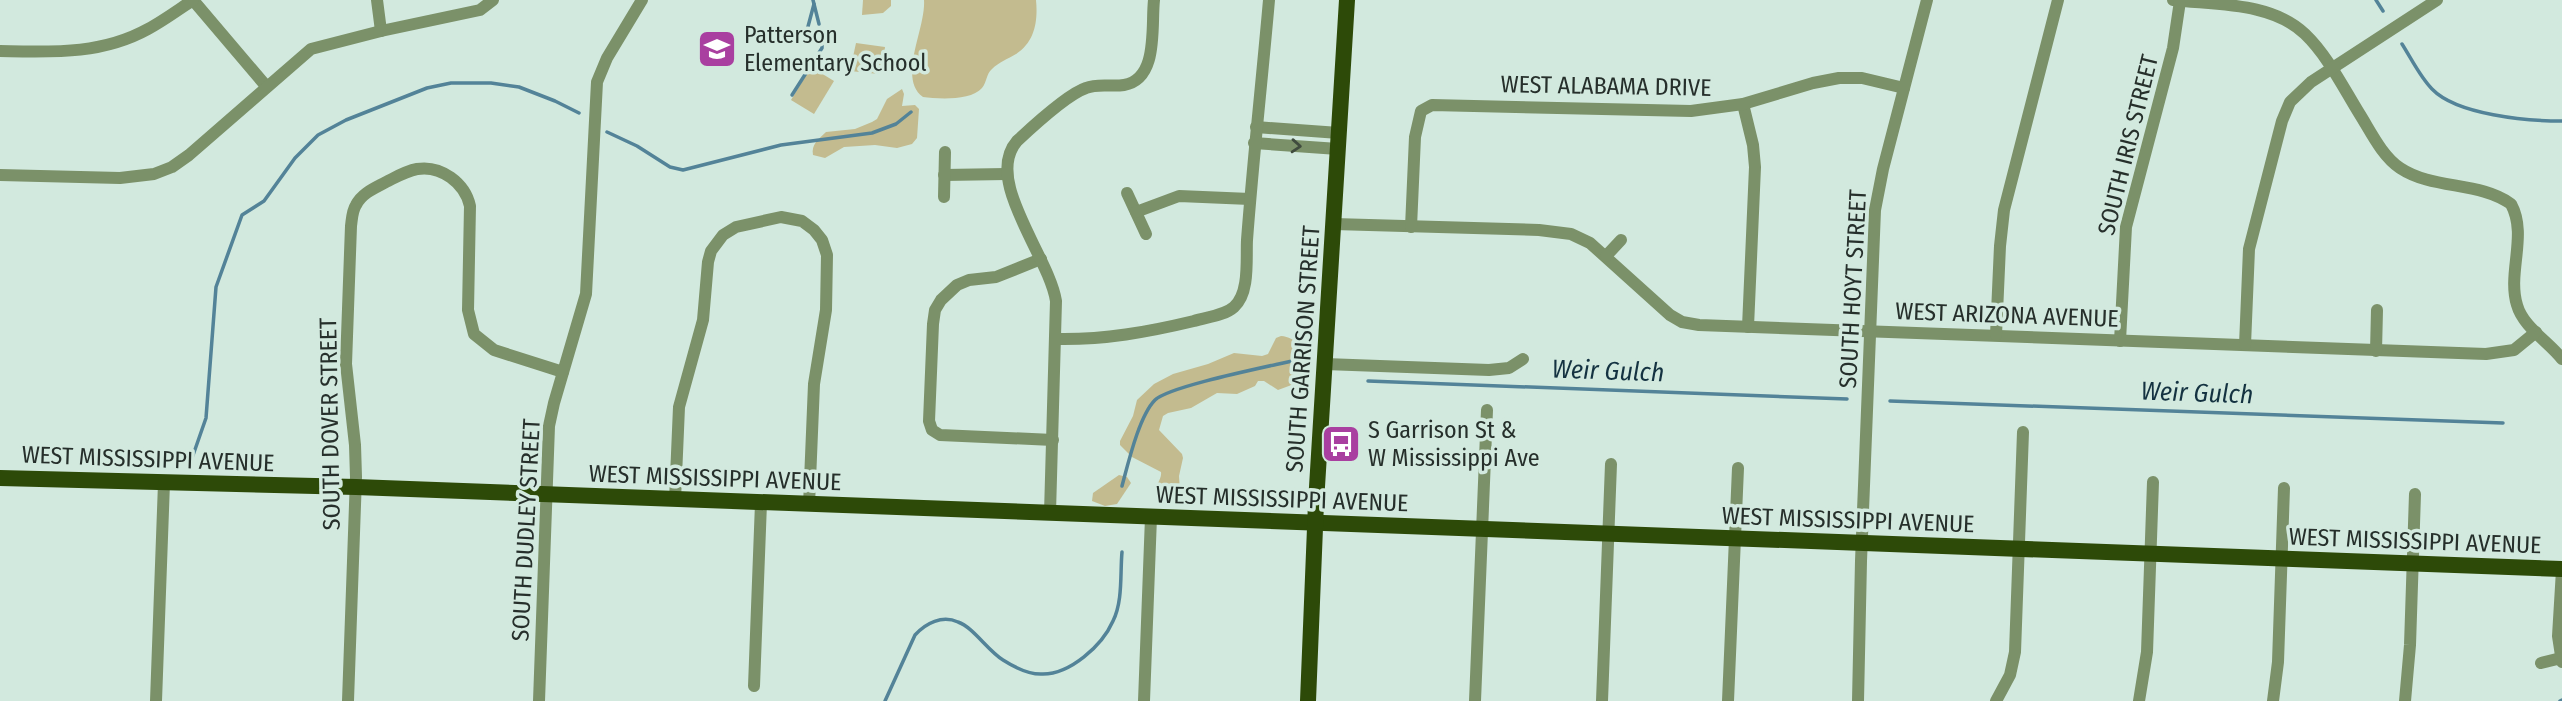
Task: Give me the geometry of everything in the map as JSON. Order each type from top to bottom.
[{"type":"main road","name":"SOUTH GARRISON STREET","points":[[1308,701],[1315,524],[1348,0]]},
{"type":"main road","name":"WEST MISSISSIPPI AVENUE","points":[[0,478],[356,487],[2562,570]]},
{"type":"street","points":[[0,51],[83,51],[116,43],[147,30],[193,0],[266,86]]},
{"type":"street","points":[[377,0],[380,31]]},
{"type":"street","points":[[0,175],[120,178],[155,174],[172,167],[188,155],[312,49],[380,31],[480,10],[493,0]]},
{"type":"street","name":"SOUTH DUDLEY STREET","points":[[539,701],[549,426],[586,294],[597,82],[607,58],[642,0]]},
{"type":"street","points":[[1050,513],[1055,296],[1012,194],[1006,174],[1007,159],[1015,143],[1074,94],[1090,86],[1128,84],[1141,75],[1150,55],[1154,0]]},
{"type":"street","points":[[1056,339],[1093,339],[1131,334],[1204,318],[1233,308],[1240,298],[1244,285],[1254,142],[1269,0]]},
{"type":"street","name":"SOUTH HOYT STREET","points":[[1858,701],[1875,210],[1927,0]]},
{"type":"street","points":[[1996,335],[2000,246],[2006,200],[2059,0]]},
{"type":"street","points":[[2174,0],[2251,9],[2284,19],[2306,35],[2379,146],[2400,168],[2422,178],[2488,192],[2511,204],[2517,223],[2516,301],[2522,316],[2562,359]]},
{"type":"street","points":[[2245,345],[2249,249],[2284,116],[2297,93],[2330,68],[2437,0]]},
{"type":"street","name":"SOUTH IRIS STREET","points":[[2120,341],[2126,227],[2173,48],[2179,1]]},
{"type":"street","name":"WEST ALABAMA DRIVE","points":[[1411,227],[1415,132],[1421,111],[1432,104],[1707,110],[1743,104],[1839,78],[1862,78],[1904,88]]},
{"type":"street","points":[[1743,104],[1755,167],[1748,327]]},
{"type":"street","points":[[1256,127],[1339,141]]},
{"type":"street","points":[[1254,142],[1339,141]]},
{"type":"street","points":[[944,197],[945,152]]},
{"type":"street","name":"SOUTH DOVER STREET","points":[[348,701],[356,487],[355,445],[346,364],[352,217],[356,204],[363,196],[403,173],[424,168],[440,172],[458,183],[467,197],[471,214],[468,310],[470,325],[476,336],[484,344],[500,352],[563,372]]},
{"type":"street","points":[[944,175],[1006,174]]},
{"type":"street","points":[[1127,192],[1146,234]]},
{"type":"street","points":[[1136,212],[1185,196],[1250,200]]},
{"type":"street","points":[[675,500],[679,407],[703,320],[711,251],[717,241],[733,228],[781,217],[802,221],[814,230],[822,240],[827,255],[826,310],[814,384],[809,505]]},
{"type":"street","name":"WEST ARIZONA AVENUE","points":[[1334,224],[1562,232],[1585,240],[1606,256],[1676,319],[1699,325],[2502,354],[2516,348],[2536,332]]},
{"type":"street","points":[[1606,256],[1621,240]]},
{"type":"street","points":[[1041,260],[996,277],[960,284],[941,300],[933,324],[929,419],[932,429],[940,435],[1053,440]]},
{"type":"street","points":[[2376,310],[2376,351]]},
{"type":"street","points":[[1325,364],[1489,370],[1509,368],[1523,359]]},
{"type":"street","points":[[1475,701],[1487,410]]},
{"type":"street","points":[[1996,701],[2010,675],[2015,652],[2023,432]]},
{"type":"street","points":[[1602,701],[1611,464]]},
{"type":"street","points":[[1728,701],[1738,468]]},
{"type":"street","points":[[2139,701],[2147,652],[2153,482]]},
{"type":"street","points":[[156,701],[164,483]]},
{"type":"street","points":[[2273,701],[2278,662],[2284,488]]},
{"type":"street","points":[[2405,701],[2415,494]]},
{"type":"street","points":[[754,686],[761,503]]},
{"type":"street","points":[[1144,701],[1151,517]]},
{"type":"street","points":[[2541,663],[2561,660],[2558,636],[2562,570]]},
{"type":"shaded area","points":[[863,0],[891,0],[891,6],[883,13],[862,15]]},
{"type":"shaded area","points":[[924,0],[1036,0],[1034,30],[1022,49],[990,71],[984,86],[977,92],[954,98],[923,97],[912,78],[912,66]]},
{"type":"shaded area","points":[[856,43],[885,47],[879,74],[850,71]]},
{"type":"shaded area","points":[[811,67],[834,81],[814,114],[791,100]]},
{"type":"shaded area","points":[[902,89],[902,106],[915,105],[919,109],[917,138],[912,144],[897,148],[875,145],[844,147],[825,158],[813,155],[814,145],[826,132],[855,129],[872,122],[877,119],[887,99]]},
{"type":"shaded area","points":[[1281,336],[1295,342],[1302,354],[1302,369],[1297,383],[1278,390],[1264,381],[1258,381],[1255,386],[1237,394],[1217,393],[1191,408],[1163,416],[1159,430],[1183,458],[1179,476],[1180,492],[1170,499],[1155,494],[1161,472],[1132,457],[1120,445],[1137,400],[1154,384],[1173,374],[1234,353],[1262,356],[1268,354],[1276,338]]},
{"type":"shaded area","points":[[1119,475],[1127,477],[1131,483],[1117,504],[1105,506],[1092,501],[1093,493]]},
{"type":"waterway","points":[[813,0],[819,24]]},
{"type":"waterway","points":[[2376,0],[2383,11]]},
{"type":"waterway","points":[[806,34],[814,4]]},
{"type":"waterway","points":[[792,95],[822,48],[822,38]]},
{"type":"waterway","points":[[2402,44],[2432,89],[2443,98],[2493,115],[2562,121]]},
{"type":"waterway","points":[[191,461],[206,418],[216,287],[242,215],[264,201],[295,158],[318,135],[346,120],[427,88],[451,83],[491,83],[519,87],[579,113]]},
{"type":"waterway","points":[[607,132],[637,146],[670,167],[683,170],[781,145],[872,133],[896,124],[911,112]]},
{"type":"waterway","name":"Weir Gulch","points":[[1122,486],[1139,428],[1155,400],[1199,383],[1296,360]]},
{"type":"waterway","name":"Weir Gulch","points":[[1368,381],[1847,399]]},
{"type":"waterway","name":"Weir Gulch","points":[[1890,401],[2503,423]]},
{"type":"waterway","name":"Weir Gulch","points":[[885,701],[915,635],[924,627],[940,620],[952,620],[964,625],[997,656],[1027,672],[1053,673],[1074,664],[1093,649],[1113,621],[1120,596],[1122,552]]},
{"type":"place","name":"Patterson Elementary School","points":[[717,49]]},
{"type":"place","name":"S Garrison St & W Mississippi Ave","points":[[1341,444]]}]
